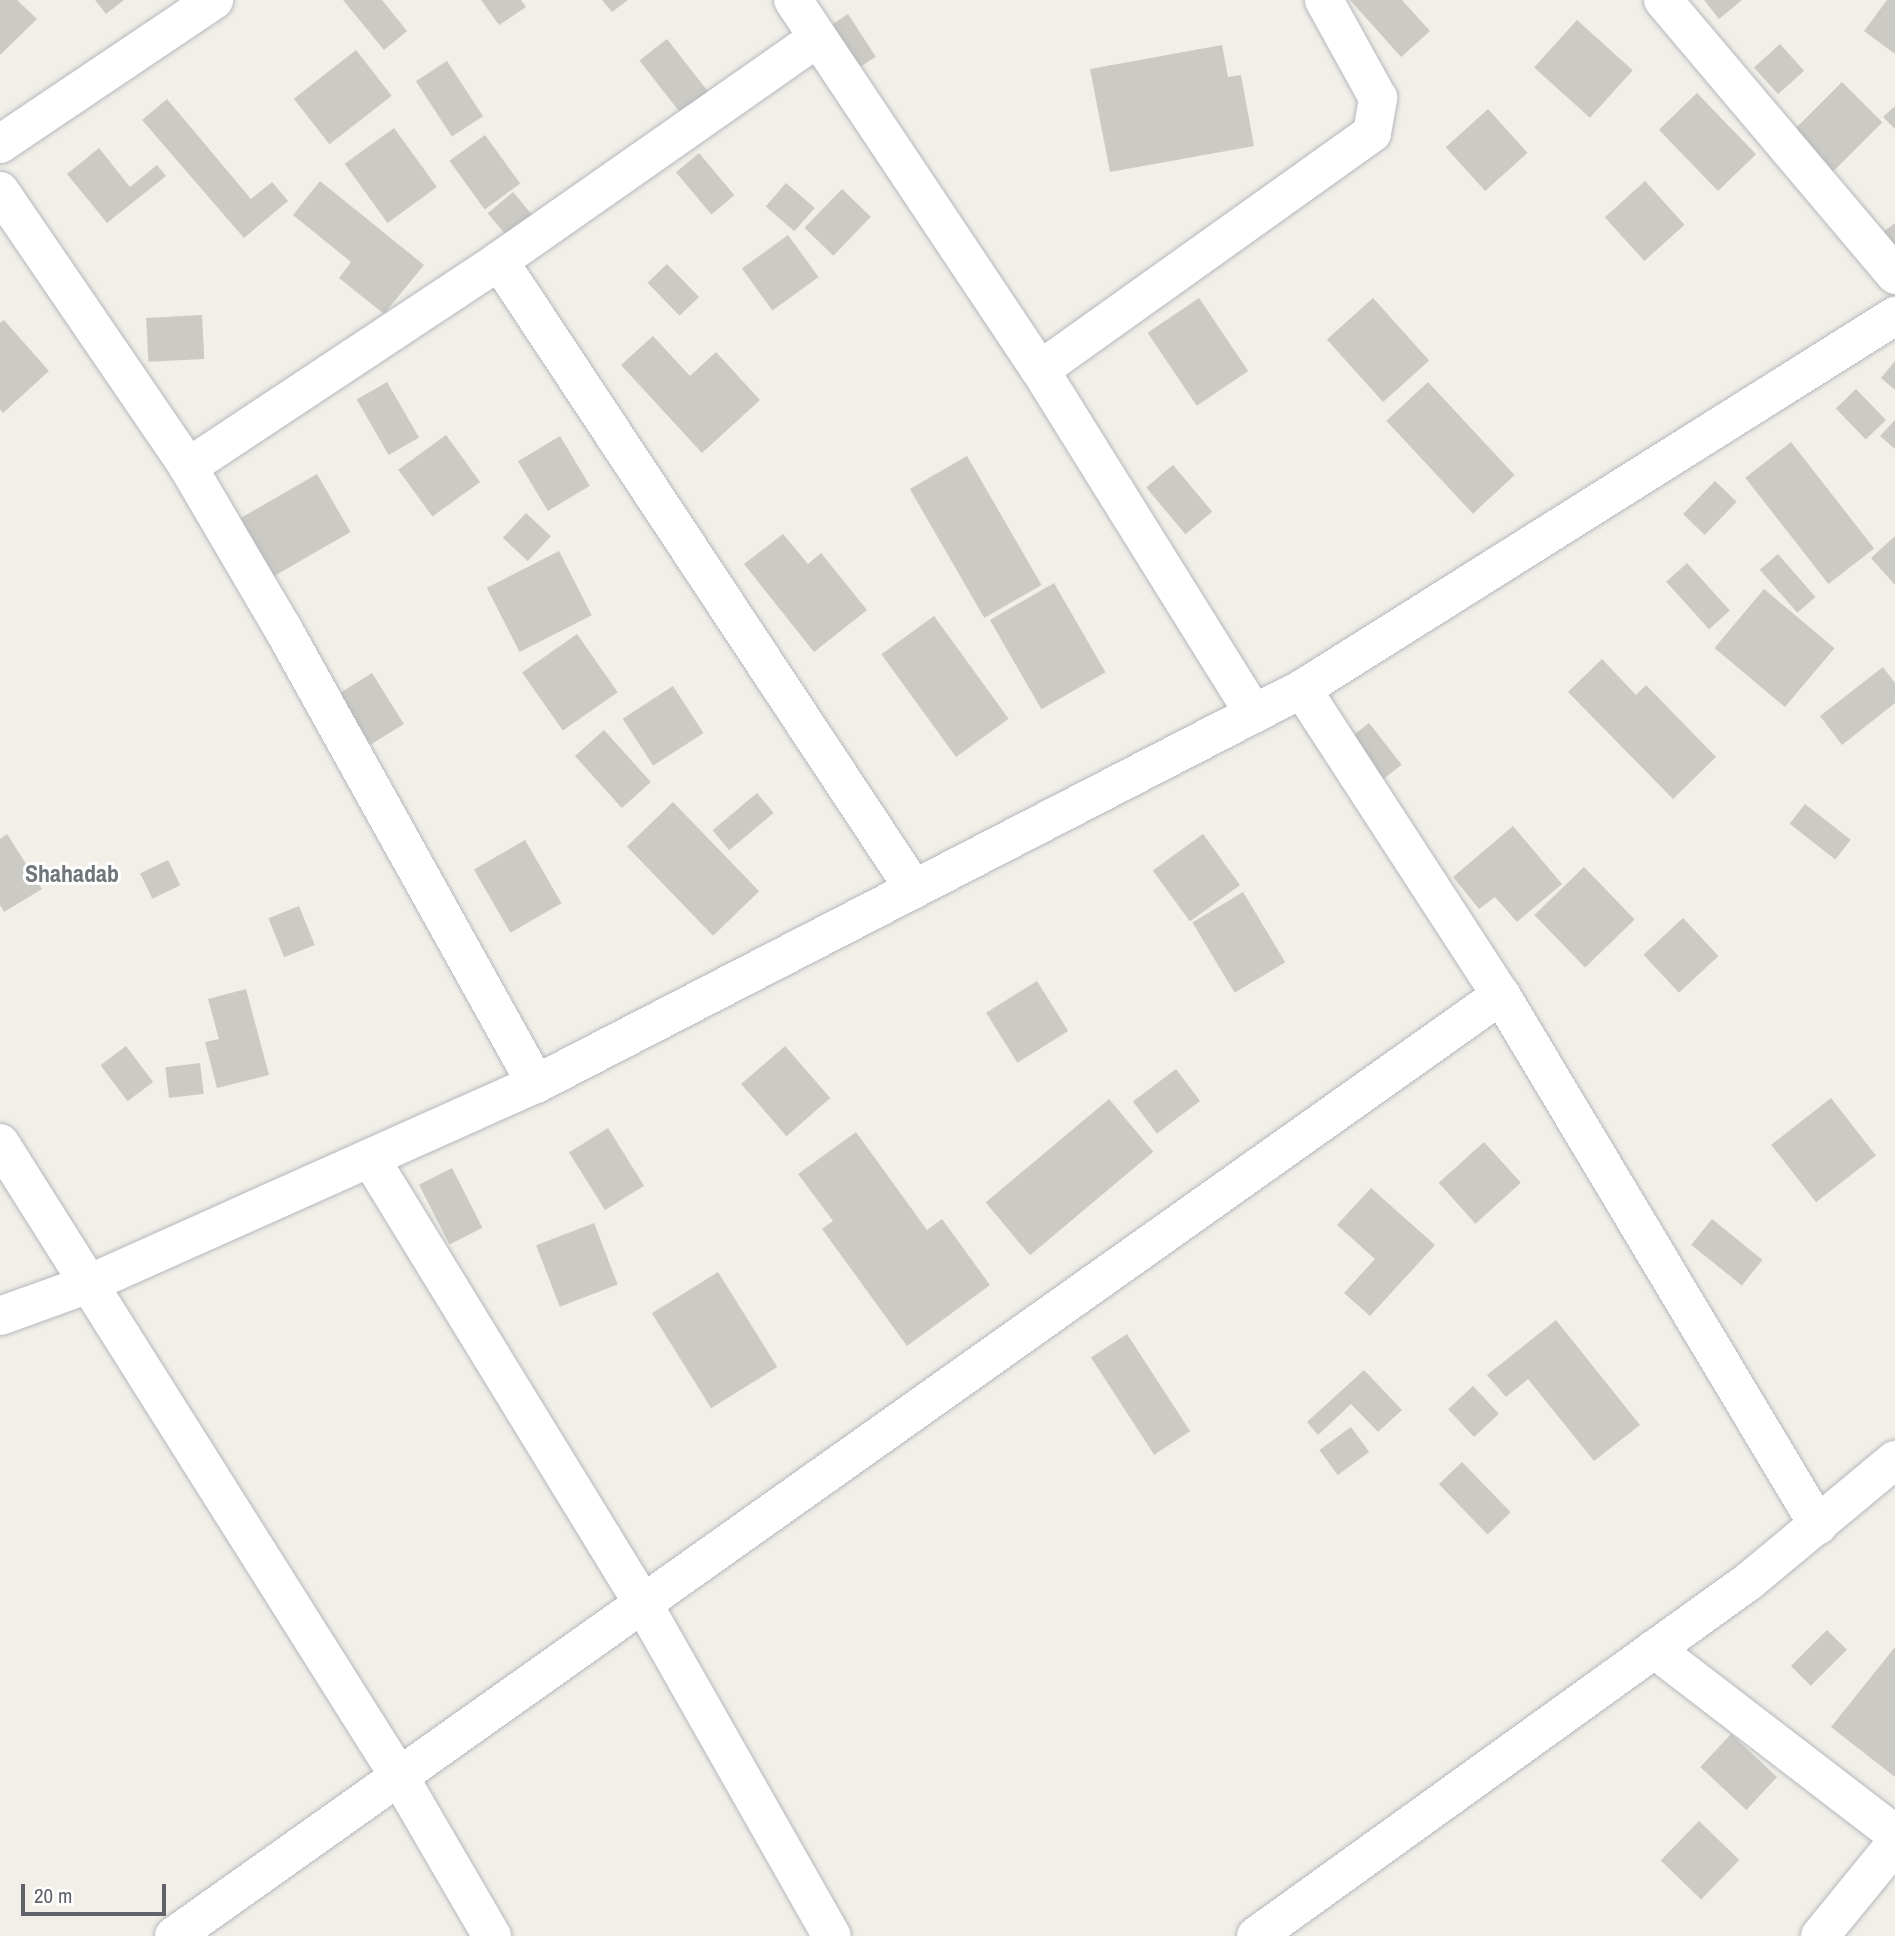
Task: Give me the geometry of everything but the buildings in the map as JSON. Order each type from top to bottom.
[{"type":"street","points":[[0,144],[214,0]]},
{"type":"street","points":[[793,0],[1040,370],[1254,714]]},
{"type":"street","points":[[1040,370],[1372,134],[1378,98],[1324,0]]},
{"type":"street","points":[[1663,0],[1895,275]]},
{"type":"street","points":[[188,467],[499,261],[818,38]]},
{"type":"street","points":[[0,191],[188,467],[282,626],[536,1084]]},
{"type":"street","points":[[499,261],[914,889]]},
{"type":"street","points":[[0,1316],[86,1285],[536,1084],[1302,689],[1895,316]]},
{"type":"street","points":[[1302,689],[1501,995],[1818,1525]]},
{"type":"street","points":[[174,1936],[1501,995]]},
{"type":"street","points":[[0,1143],[86,1285],[400,1778],[492,1936]]},
{"type":"street","points":[[370,1158],[642,1602],[832,1936]]},
{"type":"street","points":[[1256,1936],[1748,1581],[1895,1460]]},
{"type":"street","points":[[1654,1650],[1895,1834]]},
{"type":"street","points":[[1820,1936],[1895,1844]]},
{"type":"district","name":"Shahadab","points":[[72,874]]}]
